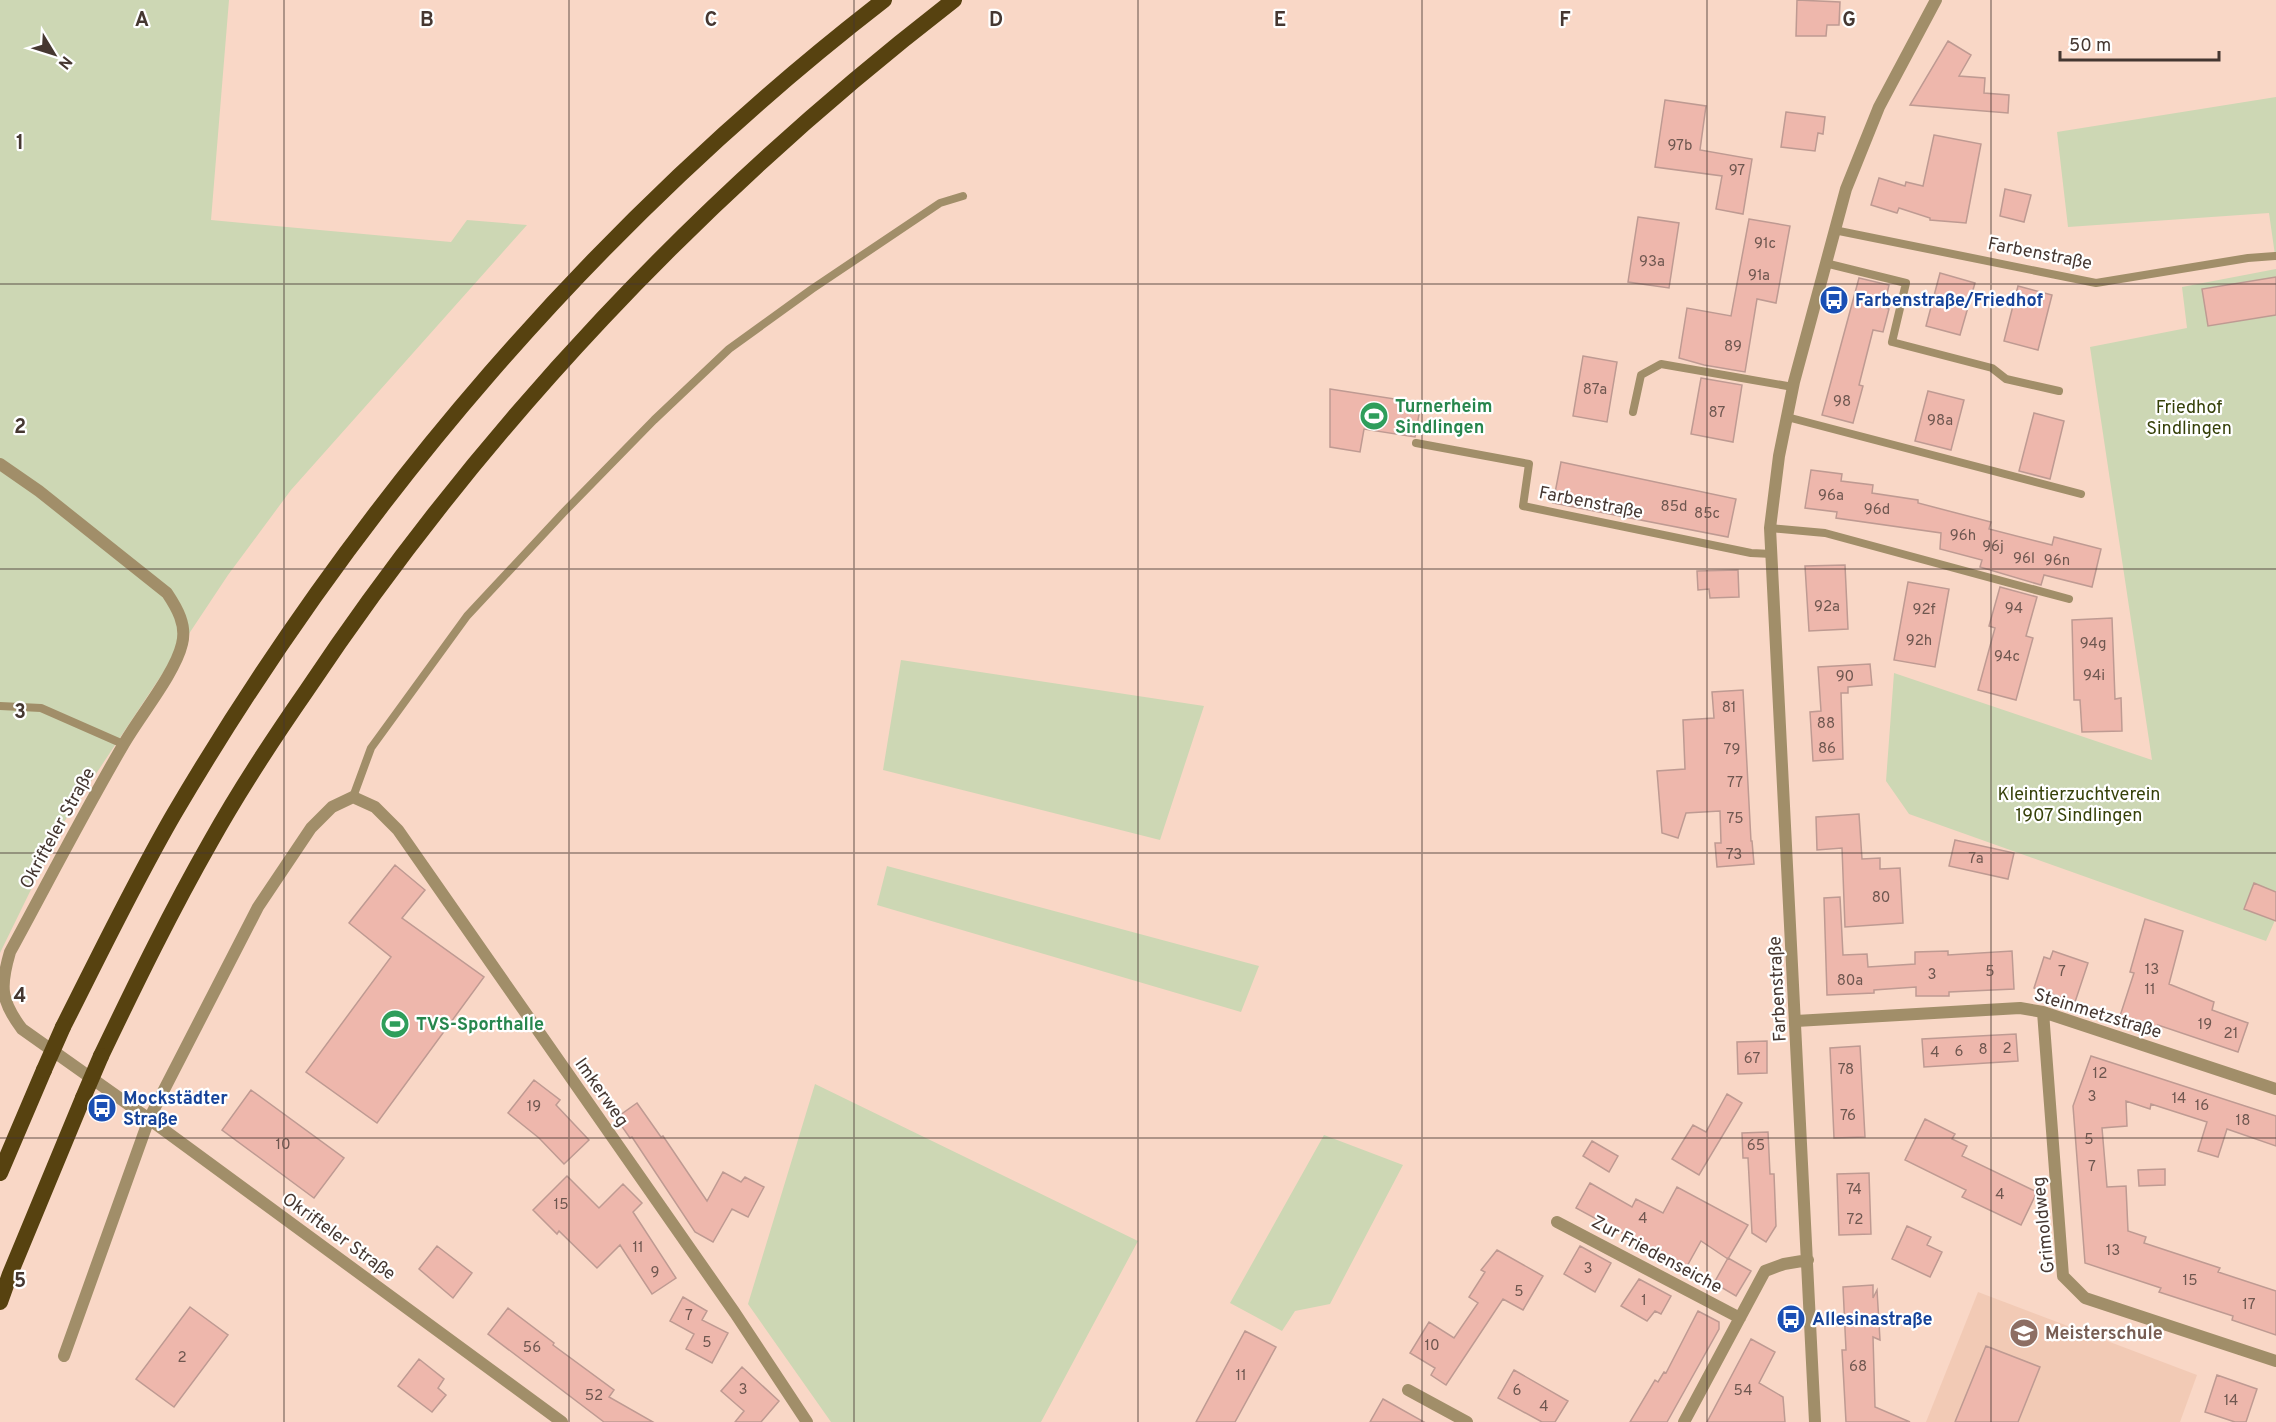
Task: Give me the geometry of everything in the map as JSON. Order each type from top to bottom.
[{"type":"highway","points":[[0,1302],[101,1056],[157,941],[211,840],[269,745],[402,554],[481,455],[547,378],[627,291],[709,209],[804,122],[954,0]]},
{"type":"highway","points":[[0,1173],[63,1027],[172,817],[232,718],[302,612],[444,426],[511,347],[593,260],[677,176],[775,88],[883,1]]},
{"type":"street","name":"Farbenstraße","points":[[1815,1422],[1770,528],[1779,456],[1793,387],[1834,230],[1855,166],[1879,107],[1936,0]]},
{"type":"street","name":"Okrifteler Straße","points":[[0,464],[39,491],[167,593],[178,609],[183,627],[183,643],[176,661],[123,744],[10,952],[1,974],[3,1004],[22,1029],[149,1119],[562,1422]]},
{"type":"street","points":[[64,1356],[149,1119],[258,907],[311,828],[333,807],[353,797]]},
{"type":"street","name":"Imkerweg","points":[[353,797],[375,807],[398,830],[735,1313],[807,1422]]},
{"type":"street","name":"Steinmetzstraße","points":[[1796,1022],[2020,1008],[2043,1012],[2276,1089]]},
{"type":"street","name":"Grimoldweg","points":[[2043,1012],[2063,1276],[2085,1298],[2276,1361]]},
{"type":"street","name":"Zur Friedenseiche","points":[[1557,1222],[1740,1318]]},
{"type":"street","points":[[1684,1422],[1765,1271],[1784,1264],[1808,1260]]},
{"type":"street","points":[[1408,1390],[1467,1422]]},
{"type":"lane","points":[[353,797],[370,748],[467,616],[654,420],[729,348],[940,203],[963,196]]},
{"type":"lane","name":"Farbenstraße","points":[[1834,230],[2096,283],[2248,258],[2275,256]]},
{"type":"lane","points":[[1825,263],[1906,283],[1892,342],[1992,368],[2006,379],[2059,391]]},
{"type":"lane","points":[[1633,412],[1641,375],[1661,364],[1793,387]]},
{"type":"lane","points":[[1787,417],[2081,494]]},
{"type":"lane","name":"Farbenstraße","points":[[1416,443],[1529,464],[1523,506],[1751,552],[1772,554]]},
{"type":"lane","points":[[1770,528],[1825,533],[2069,599]]},
{"type":"lane","points":[[0,706],[41,708],[123,744]]},
{"type":"shaded area","name":"Meisterschule","points":[[1978,1292],[2197,1375],[2180,1422],[1926,1422]]},
{"type":"green space","points":[[0,0],[229,0],[211,220],[451,242],[467,220],[527,225],[291,490],[228,575],[64,822],[0,953]]},
{"type":"green space","points":[[2276,97],[2276,262],[2269,213],[2068,227],[2057,132]]},
{"type":"green space","name":"Friedhof Sindlingen","points":[[2276,269],[2276,918],[2266,941],[1909,814],[1886,781],[1894,673],[2152,760],[2090,347],[2187,328],[2182,287]]},
{"type":"green space","points":[[901,660],[1204,706],[1160,840],[883,770]]},
{"type":"green space","points":[[887,866],[1259,966],[1241,1012],[877,905]]},
{"type":"green space","points":[[815,1084],[1138,1241],[1041,1422],[831,1422],[748,1304]]},
{"type":"green space","points":[[1324,1135],[1403,1165],[1330,1304],[1295,1311],[1282,1331],[1230,1303]]},
{"type":"building","points":[[1797,0],[1840,2],[1839,25],[1827,25],[1826,36],[1796,36]]},
{"type":"building","points":[[1948,41],[1971,55],[1959,76],[1985,78],[1984,93],[2009,95],[2008,113],[1910,105]]},
{"type":"building","points":[[1665,100],[1706,106],[1700,150],[1752,159],[1743,214],[1716,209],[1722,176],[1655,167]]},
{"type":"building","points":[[1786,112],[1825,117],[1823,134],[1818,133],[1815,151],[1781,147]]},
{"type":"building","points":[[1934,135],[1981,144],[1966,223],[1930,220],[1930,218],[1899,208],[1897,213],[1871,205],[1879,178],[1905,186],[1906,182],[1923,186]]},
{"type":"building","points":[[2005,189],[2031,195],[2024,222],[2000,216]]},
{"type":"building","points":[[1638,217],[1679,223],[1669,288],[1628,282]]},
{"type":"building","points":[[1749,219],[1790,226],[1776,303],[1757,299],[1745,372],[1679,358],[1687,308],[1731,316]]},
{"type":"building","points":[[1940,273],[1975,283],[1960,335],[1926,326]]},
{"type":"building","points":[[2276,277],[2276,315],[2208,326],[2202,289]]},
{"type":"building","points":[[1859,278],[1889,285],[1884,307],[1889,309],[1883,332],[1873,330],[1859,385],[1863,386],[1853,423],[1822,415]]},
{"type":"building","points":[[2018,286],[2052,295],[2038,350],[2004,341]]},
{"type":"building","points":[[1583,356],[1617,362],[1607,422],[1573,416]]},
{"type":"building","points":[[1701,378],[1742,385],[1733,442],[1691,434]]},
{"type":"building","name":"Turnerheim Sindlingen","points":[[1330,389],[1421,403],[1415,437],[1364,429],[1360,452],[1330,447]]},
{"type":"building","points":[[1928,391],[1964,400],[1951,450],[1915,441]]},
{"type":"building","points":[[2034,413],[2064,421],[2050,479],[2019,471]]},
{"type":"building","points":[[1561,462],[1736,499],[1728,537],[1553,503]]},
{"type":"building","points":[[1811,470],[1842,474],[1841,481],[1873,485],[1872,493],[1918,500],[1918,503],[1991,522],[1989,529],[2052,545],[2054,537],[2101,549],[2092,587],[2044,575],[2041,585],[1980,567],[1982,560],[1940,549],[1941,533],[1836,518],[1837,512],[1805,508]]},
{"type":"building","points":[[1845,565],[1848,629],[1809,631],[1805,566]]},
{"type":"building","points":[[1738,570],[1739,597],[1710,598],[1709,589],[1698,590],[1697,571]]},
{"type":"building","points":[[1908,582],[1949,589],[1935,667],[1894,660]]},
{"type":"building","points":[[2000,587],[2037,597],[2026,636],[2033,638],[2016,700],[1978,690],[1995,628],[1989,626]]},
{"type":"building","points":[[2112,618],[2115,699],[2121,698],[2122,731],[2082,732],[2080,700],[2074,700],[2072,620]]},
{"type":"building","points":[[1870,664],[1872,685],[1848,687],[1848,693],[1841,693],[1843,759],[1813,761],[1810,712],[1821,711],[1818,667]]},
{"type":"building","points":[[1743,690],[1754,864],[1717,867],[1715,843],[1721,843],[1720,811],[1686,813],[1678,838],[1662,833],[1657,771],[1685,769],[1683,720],[1714,718],[1712,692]]},
{"type":"building","points":[[1859,814],[1862,859],[1880,858],[1880,869],[1900,868],[1903,923],[1845,927],[1842,848],[1817,850],[1816,817]]},
{"type":"building","points":[[1955,840],[2014,853],[2008,879],[1949,866]]},
{"type":"building","name":"TVS-Sporthalle","points":[[395,865],[425,890],[402,918],[484,977],[377,1123],[306,1072],[391,957],[349,923]]},
{"type":"building","points":[[2254,883],[2276,892],[2276,921],[2244,909]]},
{"type":"building","points":[[1840,897],[1843,955],[1867,954],[1868,967],[1915,964],[1915,952],[1948,951],[1948,955],[2012,951],[2014,989],[1949,992],[1949,996],[1916,996],[1916,987],[1874,990],[1874,993],[1827,995],[1824,898]]},
{"type":"building","points":[[2145,919],[2183,931],[2169,984],[2214,1002],[2212,1010],[2248,1023],[2238,1052],[2158,1025],[2158,1028],[2120,1016],[2134,973],[2130,972]]},
{"type":"building","points":[[2053,951],[2088,963],[2075,1002],[2034,988],[2044,957],[2050,959]]},
{"type":"building","points":[[2016,1034],[2018,1061],[1924,1067],[1922,1039]]},
{"type":"building","points":[[1767,1041],[1767,1073],[1738,1074],[1737,1042]]},
{"type":"building","points":[[1860,1046],[1865,1137],[1834,1138],[1830,1048]]},
{"type":"building","points":[[2091,1056],[2276,1116],[2276,1146],[2227,1129],[2218,1157],[2198,1151],[2207,1122],[2151,1104],[2150,1109],[2126,1101],[2127,1126],[2102,1128],[2107,1187],[2126,1186],[2128,1231],[2146,1237],[2144,1243],[2220,1268],[2218,1272],[2276,1291],[2276,1335],[2232,1320],[2233,1316],[2159,1292],[2161,1288],[2085,1263],[2073,1106]]},
{"type":"building","points":[[534,1080],[560,1100],[556,1105],[589,1140],[564,1164],[539,1138],[508,1113]]},
{"type":"building","points":[[251,1090],[344,1158],[314,1198],[222,1130]]},
{"type":"building","points":[[1727,1094],[1742,1103],[1699,1175],[1672,1159],[1693,1125],[1706,1132]]},
{"type":"building","points":[[637,1103],[661,1137],[663,1136],[707,1201],[723,1172],[741,1182],[745,1177],[764,1187],[748,1217],[732,1209],[713,1242],[695,1232],[632,1137],[630,1138],[616,1118]]},
{"type":"building","points":[[1925,1119],[1955,1134],[1952,1139],[1967,1146],[1962,1156],[2037,1192],[2021,1225],[1962,1197],[1966,1190],[1905,1160]]},
{"type":"building","points":[[1768,1132],[1770,1174],[1774,1174],[1776,1226],[1766,1242],[1752,1233],[1748,1158],[1743,1158],[1742,1133]]},
{"type":"building","points":[[1592,1141],[1618,1156],[1609,1172],[1583,1156]]},
{"type":"building","points":[[2165,1169],[2165,1185],[2139,1186],[2138,1170]]},
{"type":"building","points":[[1869,1173],[1871,1234],[1839,1235],[1837,1174]]},
{"type":"building","points":[[567,1176],[599,1208],[623,1184],[642,1203],[633,1212],[676,1278],[652,1294],[620,1245],[597,1268],[559,1231],[557,1234],[533,1210]]},
{"type":"building","points":[[1590,1183],[1632,1207],[1636,1199],[1663,1213],[1677,1187],[1748,1225],[1728,1259],[1701,1241],[1686,1268],[1576,1208]]},
{"type":"building","points":[[1907,1226],[1931,1237],[1927,1245],[1942,1252],[1930,1277],[1892,1259]]},
{"type":"building","points":[[437,1246],[472,1273],[453,1298],[419,1269]]},
{"type":"building","points":[[1580,1246],[1611,1263],[1595,1292],[1564,1274]]},
{"type":"building","points":[[1497,1250],[1543,1276],[1523,1310],[1503,1299],[1446,1385],[1431,1375],[1435,1368],[1410,1353],[1429,1322],[1454,1338],[1478,1303],[1469,1297],[1485,1272],[1481,1270]]},
{"type":"building","points":[[1728,1258],[1751,1271],[1736,1296],[1714,1283]]},
{"type":"building","points":[[1639,1279],[1671,1296],[1661,1314],[1655,1311],[1647,1321],[1621,1306]]},
{"type":"building","points":[[1873,1285],[1873,1298],[1877,1290],[1880,1340],[1873,1337],[1875,1407],[1910,1422],[1846,1422],[1842,1350],[1846,1350],[1843,1287]]},
{"type":"building","points":[[683,1297],[707,1311],[702,1320],[728,1333],[712,1363],[686,1349],[694,1334],[670,1321]]},
{"type":"building","points":[[190,1307],[228,1335],[174,1407],[136,1379]]},
{"type":"building","points":[[508,1308],[614,1390],[609,1397],[653,1422],[604,1422],[488,1334]]},
{"type":"building","points":[[1698,1311],[1719,1322],[1719,1329],[1667,1422],[1630,1422],[1655,1380],[1658,1382],[1664,1372],[1666,1373]]},
{"type":"building","points":[[1245,1331],[1276,1347],[1235,1422],[1196,1422]]},
{"type":"building","points":[[1751,1339],[1775,1352],[1759,1383],[1783,1397],[1785,1422],[1707,1422]]},
{"type":"building","points":[[1986,1346],[2040,1367],[2018,1422],[1955,1422]]},
{"type":"building","points":[[419,1359],[444,1379],[438,1388],[446,1395],[432,1412],[398,1386]]},
{"type":"building","points":[[742,1367],[779,1401],[761,1422],[735,1422],[744,1411],[721,1391]]},
{"type":"building","points":[[1514,1370],[1568,1401],[1555,1422],[1542,1422],[1498,1398]]},
{"type":"building","points":[[2217,1375],[2257,1389],[2246,1422],[2235,1422],[2205,1412]]},
{"type":"building","points":[[1383,1399],[1424,1422],[1370,1422]]},
{"type":"place","name":"Farbenstraße/Friedhof","points":[[1834,300]]},
{"type":"place","name":"Turnerheim Sindlingen","points":[[1374,416]]},
{"type":"place","name":"TVS-Sporthalle","points":[[395,1024]]},
{"type":"place","name":"Mockstädter Straße","points":[[102,1108]]},
{"type":"place","name":"Allesinastraße","points":[[1791,1319]]},
{"type":"place","name":"Meisterschule","points":[[2024,1333]]},
{"type":"park label","name":"Kleintierzuchtverein 1907 Sindlingen","points":[[2079,804]]}]
